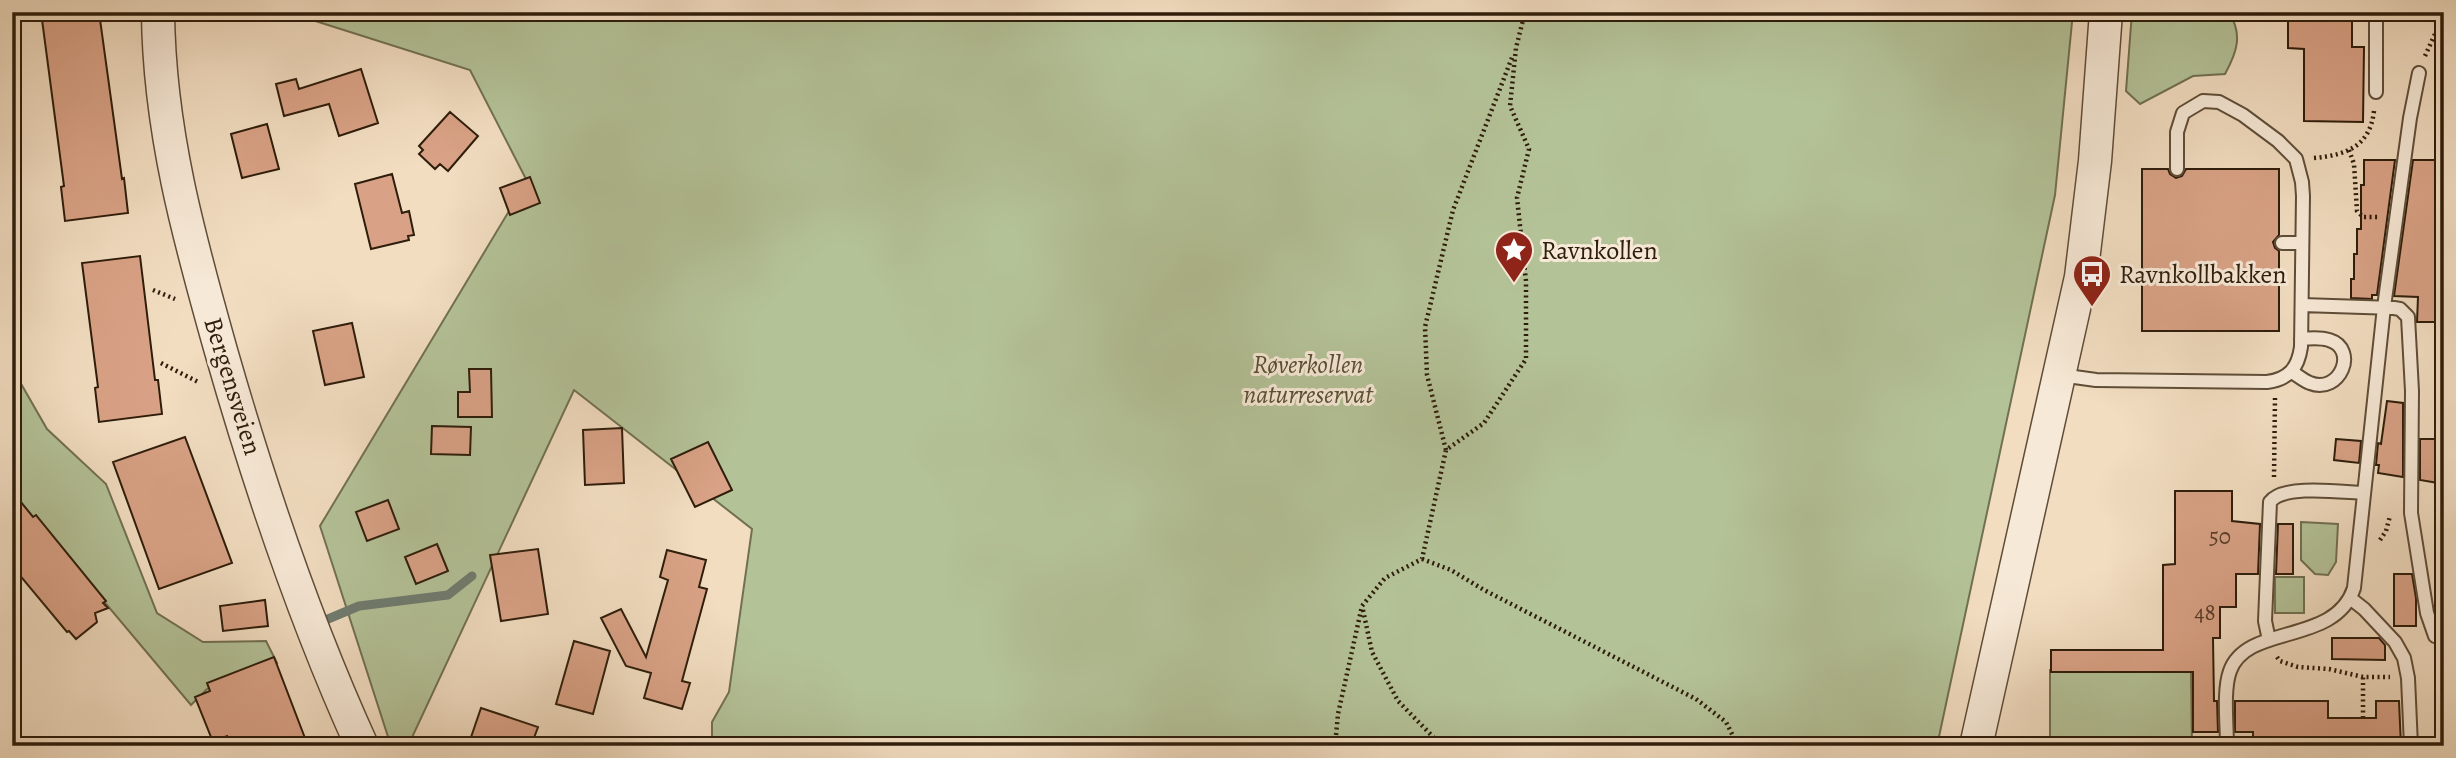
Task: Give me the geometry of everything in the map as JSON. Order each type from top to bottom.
[{"type":"street","name":"Bergensveien","points":[[158,12],[160,74],[168,141],[211,316],[244,428],[285,548],[324,657],[362,746]]},
{"type":"street","points":[[1976,746],[2081,277],[2088,231],[2106,12]]},
{"type":"lane","points":[[2376,12],[2376,92]]},
{"type":"lane","points":[[2227,746],[2230,671],[2233,664],[2245,652],[2269,640],[2325,622],[2338,614],[2350,598],[2355,581],[2384,307],[2410,118],[2419,73]]},
{"type":"lane","points":[[2059,374],[2096,380],[2267,382],[2283,379],[2292,372],[2300,355],[2302,305],[2302,182],[2296,159],[2278,141],[2230,106],[2203,101],[2189,108],[2179,121],[2177,169]]},
{"type":"lane","points":[[2282,243],[2302,243]]},
{"type":"lane","points":[[2302,305],[2384,307],[2400,309],[2406,313],[2409,321],[2412,391],[2411,513],[2427,613],[2435,636]]},
{"type":"lane","points":[[2292,372],[2319,385],[2334,381],[2343,370],[2344,356],[2336,344],[2330,340],[2301,339]]},
{"type":"lane","points":[[2269,640],[2265,621],[2270,502],[2275,495],[2290,491],[2363,493]]},
{"type":"lane","points":[[2350,598],[2395,642],[2404,658],[2408,678],[2411,746]]},
{"type":"path","points":[[1422,559],[1446,450],[1427,374],[1425,327],[1452,209],[1516,48],[1525,12]]},
{"type":"path","points":[[2419,73],[2444,14]]},
{"type":"path","points":[[1446,450],[1484,423],[1526,359],[1526,281],[1517,198],[1529,149],[1510,106],[1516,48]]},
{"type":"path","points":[[2296,159],[2316,158],[2356,146],[2369,132],[2376,92]]},
{"type":"path","points":[[2349,150],[2354,164],[2355,205],[2358,214],[2363,217],[2398,217]]},
{"type":"path","points":[[153,290],[177,299]]},
{"type":"path","points":[[161,363],[203,384]]},
{"type":"path","points":[[2274,485],[2275,393]]},
{"type":"path","points":[[1335,746],[1338,714],[1362,606],[1385,578],[1422,559],[1451,570],[1484,590],[1696,699],[1726,722],[1738,746]]},
{"type":"path","points":[[1362,606],[1372,652],[1398,701],[1442,746]]},
{"type":"path","points":[[2269,640],[2280,661],[2288,665],[2329,669],[2363,677],[2408,678]]},
{"type":"path","points":[[2363,677],[2363,718]]},
{"type":"path","points":[[12,710],[17,746]]},
{"type":"path","points":[[2039,746],[2050,744]]},
{"type":"green space","name":"Røverkollen naturreservat","points":[[287,12],[2073,12],[2055,195],[1937,746],[712,746],[712,722],[729,692],[752,529],[574,390],[408,746],[391,746],[320,526],[527,181],[470,70]]},
{"type":"green space","points":[[2132,12],[2229,12],[2236,28],[2237,43],[2225,74],[2193,76],[2140,104],[2126,91]]},
{"type":"green space","points":[[12,368],[47,429],[106,484],[157,613],[203,642],[266,641],[277,663],[207,689],[191,705],[12,492]]},
{"type":"green space","points":[[2301,522],[2338,524],[2336,562],[2328,575],[2315,574],[2301,560]]},
{"type":"green space","points":[[2275,577],[2304,577],[2304,613],[2275,613]]},
{"type":"green space","points":[[2050,670],[2191,670],[2192,746],[2050,746]]},
{"type":"building","points":[[41,12],[99,12],[128,213],[65,221],[61,187],[64,186]]},
{"type":"building","points":[[2299,12],[2352,12],[2352,47],[2364,47],[2363,122],[2304,121],[2304,49],[2288,48],[2288,19],[2299,19]]},
{"type":"building","points":[[361,69],[378,123],[339,136],[329,104],[284,116],[276,84],[296,79],[299,89]]},
{"type":"building","points":[[450,112],[478,136],[448,171],[440,164],[435,169],[419,154],[423,150],[419,146]]},
{"type":"building","points":[[267,124],[279,169],[242,178],[231,134]]},
{"type":"building","points":[[2364,160],[2395,160],[2377,295],[2372,295],[2372,299],[2351,298],[2354,254],[2357,254],[2357,229],[2361,229]]},
{"type":"building","points":[[2413,160],[2442,160],[2444,276],[2440,276],[2439,322],[2417,322],[2418,297],[2394,296]]},
{"type":"building","points":[[2142,169],[2168,169],[2176,178],[2182,176],[2186,169],[2279,169],[2279,235],[2273,242],[2279,251],[2279,331],[2142,331]]},
{"type":"building","points":[[392,174],[402,213],[409,211],[414,235],[408,236],[409,240],[371,249],[355,184]]},
{"type":"building","points":[[530,177],[540,203],[510,215],[500,188]]},
{"type":"building","points":[[140,256],[155,380],[158,380],[162,414],[99,422],[95,388],[98,387],[82,263]]},
{"type":"building","points":[[352,323],[364,377],[325,385],[313,331]]},
{"type":"building","points":[[469,369],[491,369],[492,417],[458,417],[458,392],[470,392]]},
{"type":"building","points":[[2387,401],[2403,403],[2403,477],[2378,473],[2379,465],[2376,465]]},
{"type":"building","points":[[432,426],[471,427],[470,455],[431,454]]},
{"type":"building","points":[[622,428],[624,483],[585,485],[583,430]]},
{"type":"building","points":[[185,437],[232,563],[159,589],[113,462]]},
{"type":"building","points":[[2336,439],[2361,441],[2359,463],[2334,460]]},
{"type":"building","points":[[2420,439],[2444,439],[2444,484],[2420,480]]},
{"type":"building","points":[[708,442],[732,490],[695,507],[671,459]]},
{"type":"building","points":[[12,491],[33,517],[36,515],[106,601],[103,603],[108,608],[95,613],[97,622],[76,639],[67,632],[12,566]]},
{"type":"building","points":[[2175,491],[2232,491],[2232,521],[2260,524],[2258,574],[2236,574],[2236,607],[2220,607],[2220,638],[2213,638],[2214,701],[2217,701],[2218,732],[2193,732],[2193,672],[2051,672],[2051,650],[2163,650],[2163,565],[2175,564]]},
{"type":"building","points":[[388,500],[399,529],[367,541],[356,512]]},
{"type":"building","points":[[2278,524],[2293,524],[2293,574],[2276,574]]},
{"type":"building","points":[[437,544],[448,571],[416,584],[405,557]]},
{"type":"building","points":[[538,549],[548,614],[501,621],[490,555]]},
{"type":"building","points":[[667,550],[706,560],[699,587],[707,589],[682,681],[690,683],[682,709],[644,698],[651,673],[626,666],[601,618],[621,609],[646,657],[668,580],[660,577]]},
{"type":"building","points":[[2394,574],[2412,574],[2416,598],[2416,626],[2394,626]]},
{"type":"building","points":[[265,600],[268,626],[223,631],[220,606]]},
{"type":"building","points":[[2332,638],[2379,638],[2385,645],[2385,660],[2332,659]]},
{"type":"building","points":[[574,641],[610,651],[593,714],[556,704]]},
{"type":"building","points":[[274,657],[308,746],[231,746],[227,736],[213,742],[195,697],[210,691],[207,683]]},
{"type":"building","points":[[2235,701],[2328,701],[2328,718],[2376,718],[2376,701],[2399,701],[2401,746],[2253,746],[2253,732],[2235,732]]},
{"type":"building","points":[[481,708],[538,727],[531,746],[468,746]]},
{"type":"waterway","points":[[328,619],[359,606],[448,595],[472,576]]},
{"type":"place","name":"Ravnkollen","points":[[1514,284]]},
{"type":"place","name":"Ravnkollbakken","points":[[2092,308]]}]
